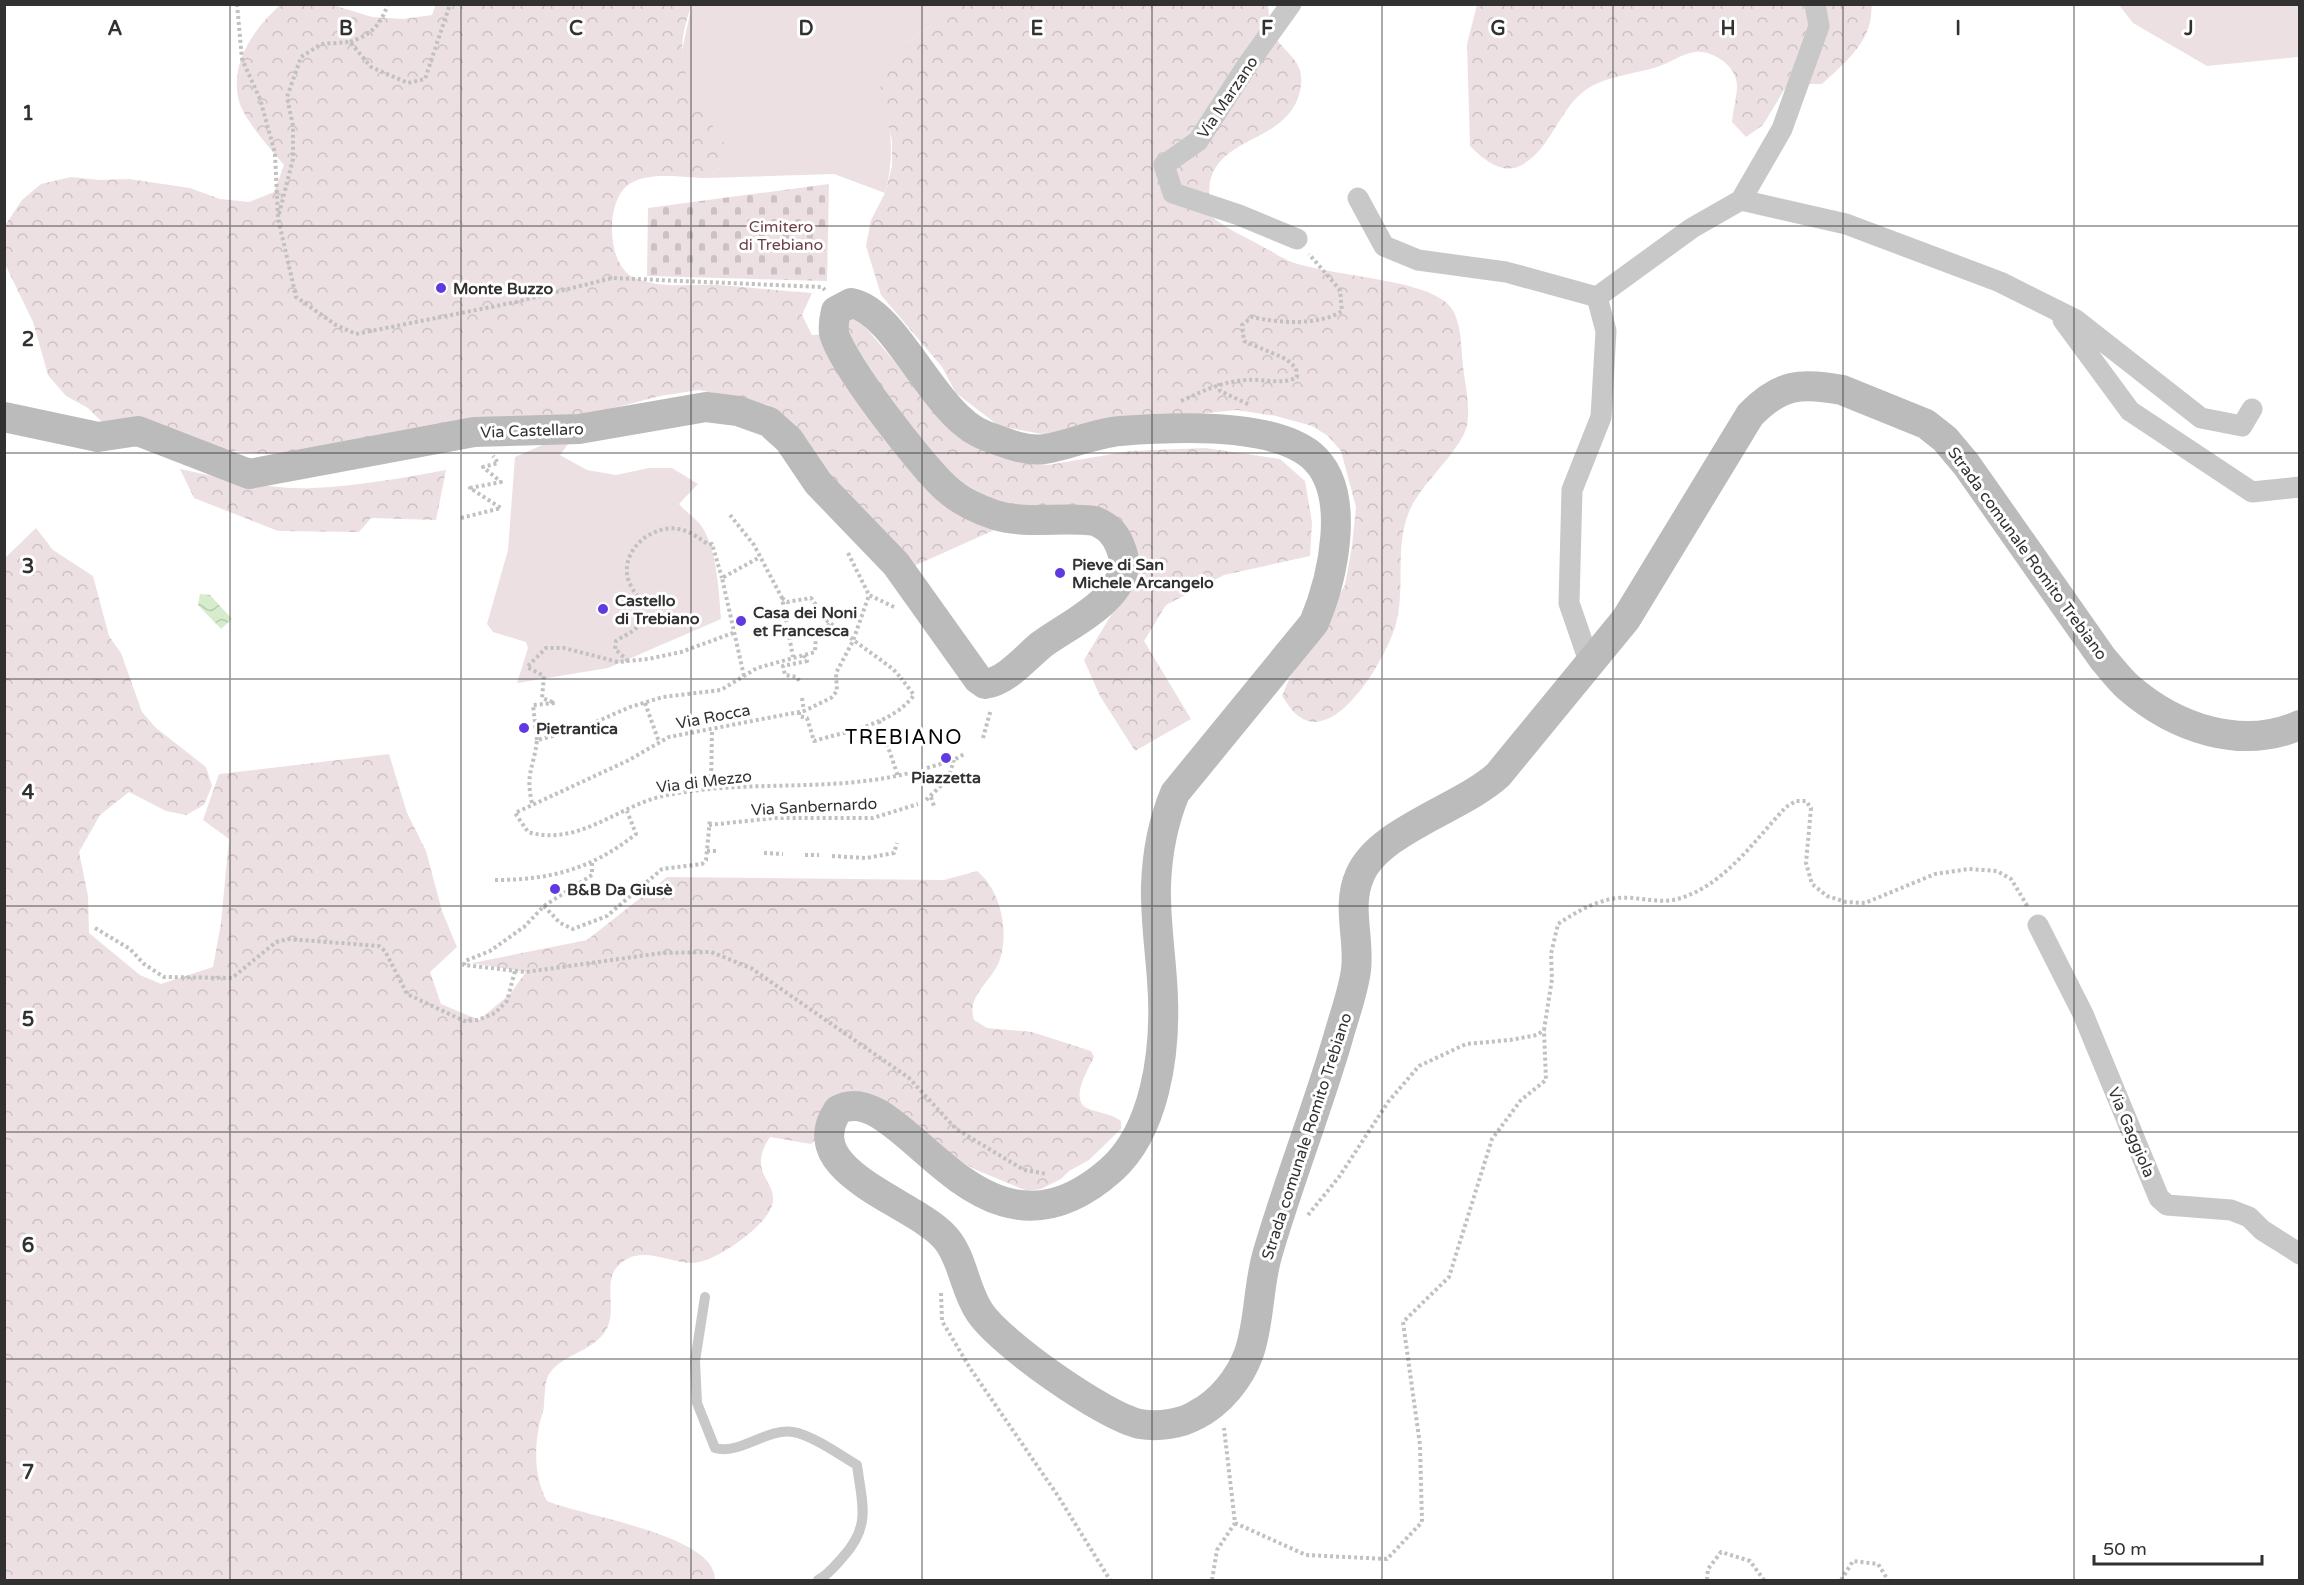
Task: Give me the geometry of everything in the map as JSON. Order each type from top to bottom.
[{"type":"street","name":"Via Marzano","points":[[1291,4],[1248,64],[1198,141],[1164,165],[1173,193],[1239,215],[1297,240]]},
{"type":"street","points":[[1597,297],[1692,228],[1741,200],[1782,129],[1819,26],[1815,4]]},
{"type":"street","points":[[1358,198],[1384,246],[1418,260],[1506,272],[1597,297]]},
{"type":"street","points":[[1741,200],[1846,224],[2000,282],[2076,320],[2201,418],[2242,426],[2253,409]]},
{"type":"street","points":[[1590,664],[1569,603],[1572,490],[1601,417],[1606,331],[1597,297]]},
{"type":"street","name":"Strada comunale Romito Trebiano","points":[[844,306],[851,303],[868,310],[884,324],[954,414],[979,433],[1006,444],[1043,449],[1118,431],[1216,428],[1263,436],[1293,444],[1312,456],[1325,474],[1336,513],[1334,553],[1326,594],[1314,623],[1175,793],[1164,819],[1156,886],[1163,1002],[1159,1062],[1148,1115],[1132,1148],[1095,1184],[1070,1198],[1038,1207],[1023,1207],[992,1198],[939,1164],[881,1114],[867,1106],[852,1104],[843,1107],[832,1118],[828,1140],[831,1150],[848,1170],[869,1187],[928,1222],[948,1240],[978,1310],[1001,1338],[1065,1384],[1139,1424],[1179,1423],[1217,1401],[1230,1386],[1249,1353],[1267,1255],[1344,1016],[1356,969],[1353,901],[1360,874],[1384,844],[1481,791],[1498,775],[1590,664],[1642,596],[1750,414],[1767,397],[1787,388],[1809,385],[1842,390],[1926,424],[1945,439],[1966,464],[2103,659],[2128,687],[2180,720],[2216,733],[2251,738],[2278,735],[2300,725]]},
{"type":"street","points":[[844,306],[836,311],[833,321],[835,335],[844,353],[883,411],[930,472],[948,491],[996,516],[1095,521],[1108,526],[1124,553],[1123,573],[1114,590],[1103,603],[1042,644],[992,683],[985,684],[978,679],[910,602]]},
{"type":"street","points":[[2056,310],[2130,411],[2253,492],[2300,487]]},
{"type":"street","name":"Via Castellaro","points":[[4,417],[98,437],[138,431],[249,474],[474,432],[611,426],[652,415],[706,407],[738,411],[769,422],[789,440],[818,483],[896,564],[910,602]]},
{"type":"street","name":"Via Gaggiola","points":[[2037,925],[2083,1014],[2158,1198],[2167,1205],[2231,1210],[2300,1254]]},
{"type":"lane","points":[[705,1297],[695,1361],[697,1403],[715,1448],[725,1451],[758,1437],[793,1432],[856,1465],[863,1509],[861,1533],[846,1554],[818,1581]]},
{"type":"path","points":[[237,4],[242,59],[260,99],[275,153],[278,218],[296,297],[336,325],[356,334],[516,302],[612,278],[822,287],[844,306]]},
{"type":"path","points":[[278,218],[293,159],[293,126],[287,97],[301,57],[321,44],[350,42],[369,36],[381,23],[388,4]]},
{"type":"path","points":[[350,42],[371,67],[408,83],[425,79],[450,4]]},
{"type":"path","points":[[1179,402],[1219,383],[1247,380],[1289,382],[1297,377],[1296,368],[1286,359],[1244,341],[1242,325],[1252,317],[1267,320],[1313,320],[1334,316],[1342,311],[1340,290],[1297,240]]},
{"type":"path","points":[[461,518],[501,508],[470,488],[501,482],[483,467],[498,462],[474,432]]},
{"type":"path","points":[[730,515],[744,531],[782,598],[793,657]]},
{"type":"path","points":[[628,661],[615,649],[616,641],[633,632],[642,617],[644,606],[630,585],[627,572],[634,546],[643,538],[675,527],[692,533],[709,545],[712,544],[744,676]]},
{"type":"path","points":[[722,578],[760,557]]},
{"type":"path","points":[[853,640],[868,595],[910,602]]},
{"type":"path","points":[[782,598],[787,602],[811,598],[816,605]]},
{"type":"path","points":[[537,740],[580,729],[663,696],[721,690],[757,668],[815,652],[816,635],[828,622],[893,669],[914,695],[891,716],[814,741],[807,718],[799,716],[802,698]]},
{"type":"path","points":[[532,803],[528,770],[537,740],[533,705],[555,704],[542,698],[544,676],[527,668],[546,648],[564,648],[618,662],[681,652],[733,633]]},
{"type":"path","name":"Via Rocca","points":[[515,813],[532,803],[627,761],[669,737],[801,711],[831,698],[837,691],[836,673],[853,640]]},
{"type":"path","points":[[799,681],[797,676],[785,675],[783,666],[807,661],[804,655]]},
{"type":"path","points":[[645,703],[659,742]]},
{"type":"path","points":[[879,721],[898,776]]},
{"type":"path","points":[[711,789],[712,729]]},
{"type":"path","points":[[927,768],[964,754]]},
{"type":"path","points":[[926,800],[948,779],[954,759]]},
{"type":"path","name":"Via di Mezzo","points":[[515,813],[528,832],[554,836],[595,826],[650,799],[711,789],[821,785],[898,776],[913,771]]},
{"type":"path","points":[[931,797],[934,807]]},
{"type":"path","points":[[1236,1523],[1306,1555],[1387,1559],[1422,1522],[1420,1445],[1403,1322],[1449,1278],[1492,1139],[1521,1100],[1546,1080],[1544,1030],[1552,979],[1551,954],[1558,924],[1581,909],[1617,898],[1672,900],[1701,889],[1731,867],[1785,807],[1796,801],[1806,801],[1811,808],[1806,863],[1812,884],[1827,896],[1846,902],[1865,903],[1935,874],[1969,869],[1997,871],[2012,879],[2037,925]]},
{"type":"path","name":"Via Sanbernardo","points":[[709,825],[774,818],[873,818],[918,804]]},
{"type":"path","points":[[495,880],[531,880],[592,863],[636,834],[627,810]]},
{"type":"path","points":[[544,906],[560,923],[573,929],[607,916],[662,869],[702,864],[706,860],[710,819]]},
{"type":"path","points":[[832,856],[866,858],[894,854],[897,843]]},
{"type":"path","points":[[707,851],[717,851]]},
{"type":"path","points":[[764,853],[783,854]]},
{"type":"path","points":[[805,855],[819,855]]},
{"type":"path","points":[[592,863],[592,875],[544,906],[524,927],[490,951],[465,961],[464,965],[515,971],[662,953],[711,952],[752,968],[900,1071],[956,1129],[1024,1170],[1057,1175]]},
{"type":"path","points":[[95,928],[130,949],[144,964],[164,977],[232,978],[276,942],[288,939],[379,946],[385,951],[406,994],[464,1021],[478,1020],[495,1013],[507,1001],[515,971]]},
{"type":"path","points":[[1302,1222],[1339,1177],[1388,1102],[1419,1066],[1466,1044],[1509,1041],[1537,1035],[1544,1030]]},
{"type":"path","points":[[959,1263],[940,1296],[942,1321],[970,1368],[1058,1496],[1110,1581]]},
{"type":"path","points":[[1212,1581],[1217,1550],[1236,1523],[1228,1442],[1217,1401]]},
{"type":"path","points":[[1707,1581],[1708,1569],[1721,1552],[1750,1560],[1764,1581]]},
{"type":"path","points":[[1841,1581],[1853,1561],[1878,1564],[1888,1581]]},
{"type":"green space","points":[[436,4],[692,5],[682,46],[683,64],[695,96],[726,146],[722,166],[708,178],[649,177],[631,183],[622,191],[616,203],[612,232],[618,261],[625,271],[635,278],[655,284],[717,285],[812,293],[802,315],[812,335],[824,334],[999,528],[914,566],[896,564],[783,419],[768,405],[699,390],[660,396],[583,416],[279,455],[220,450],[104,424],[88,408],[66,396],[48,375],[33,322],[5,264],[4,227],[22,200],[41,184],[71,177],[100,180],[129,179],[190,188],[220,199],[249,202],[274,192],[284,165],[245,114],[240,105],[237,83],[238,70],[247,46],[262,24],[280,5],[333,5],[372,17],[403,19],[432,15]]},
{"type":"green space","points":[[947,4],[949,7],[929,27],[904,43],[880,89],[891,141],[890,166],[885,193],[834,174],[708,178],[722,166],[683,71],[682,50],[692,5]]},
{"type":"green space","points":[[1871,4],[1868,28],[1849,59],[1822,84],[1802,84],[1784,90],[1763,125],[1746,137],[1732,122],[1737,86],[1733,72],[1716,57],[1695,52],[1657,67],[1603,81],[1587,89],[1569,106],[1541,149],[1532,158],[1515,168],[1493,164],[1470,146],[1467,44],[1477,5]]},
{"type":"green space","points":[[948,5],[1268,5],[1270,23],[1275,36],[1299,68],[1300,91],[1294,107],[1284,119],[1272,129],[1231,152],[1220,162],[1212,175],[1210,184],[1211,216],[1285,259],[1323,270],[1423,290],[1441,298],[1452,309],[1458,322],[1460,337],[1468,401],[1467,427],[1458,445],[1417,497],[1406,520],[1401,546],[1399,611],[1384,653],[1363,687],[1336,714],[1322,721],[1308,721],[1296,714],[1282,696],[1290,677],[1345,585],[1352,546],[1356,507],[1341,451],[1328,436],[1312,426],[1276,416],[1237,410],[1110,423],[1052,436],[999,426],[956,393],[942,367],[881,295],[866,246],[871,220],[885,193],[892,166],[892,141],[880,89],[887,64],[904,43],[929,27]]},
{"type":"green space","points":[[2119,5],[2299,5],[2299,57],[2207,66],[2133,23]]},
{"type":"green space","name":"Cimitero di Trebiano","points":[[829,184],[827,281],[647,276],[648,208]]},
{"type":"green space","points":[[858,318],[947,424],[1000,456],[1048,465],[1130,451],[1205,448],[1280,459],[1305,481],[1312,522],[1310,556],[1224,575],[1166,605],[1144,641],[1191,719],[1135,751],[1100,696],[1084,660],[1119,602],[1129,545],[990,498],[959,481],[931,452],[879,389],[847,331],[849,321]]},
{"type":"green space","points":[[579,429],[560,455],[587,470],[616,475],[649,468],[672,468],[698,484],[679,504],[706,533],[714,557],[721,619],[608,668],[517,683],[528,648],[526,642],[493,632],[487,624],[508,550],[515,457]]},
{"type":"green space","points":[[180,469],[246,483],[296,488],[363,484],[446,470],[436,520],[371,518],[359,532],[278,531],[194,498]]},
{"type":"green space","points":[[36,528],[53,550],[93,576],[109,636],[121,653],[142,712],[156,728],[206,767],[212,786],[204,805],[186,815],[166,811],[129,792],[100,815],[79,852],[88,896],[89,933],[140,975],[161,984],[213,967],[221,923],[229,839],[203,820],[219,774],[389,754],[407,813],[426,851],[442,911],[457,947],[430,972],[441,1004],[479,1020],[510,994],[526,972],[472,963],[587,940],[667,877],[944,880],[977,871],[992,889],[1001,913],[1004,938],[999,962],[973,1004],[974,1020],[987,1028],[1032,1032],[1091,1051],[1094,1057],[1081,1085],[1080,1099],[1089,1109],[1121,1121],[1121,1129],[1089,1160],[1069,1171],[1061,1179],[1041,1189],[1027,1191],[974,1169],[855,1097],[811,1144],[770,1137],[763,1151],[761,1163],[773,1197],[771,1207],[764,1219],[741,1240],[701,1262],[692,1263],[644,1255],[629,1258],[619,1265],[611,1281],[610,1321],[606,1330],[596,1342],[555,1367],[547,1380],[537,1435],[536,1455],[540,1484],[547,1501],[672,1539],[695,1551],[710,1564],[715,1580],[5,1580],[4,559]]},
{"type":"water","points":[[200,594],[210,595],[232,619],[221,629],[198,605]]},
{"type":"place","name":"Monte Buzzo","points":[[441,288]]},
{"type":"place","name":"Pieve di San Michele Arcangelo","points":[[1060,573]]},
{"type":"place","name":"Castello di Trebiano","points":[[603,609]]},
{"type":"place","name":"Casa dei Noni et Francesca","points":[[741,621]]},
{"type":"place","name":"Pietrantica","points":[[524,728]]},
{"type":"place","name":"Piazzetta","points":[[946,758]]},
{"type":"place","name":"B&B Da Giusè","points":[[555,889]]},
{"type":"district","name":"TREBIANO","points":[[904,737]]}]
